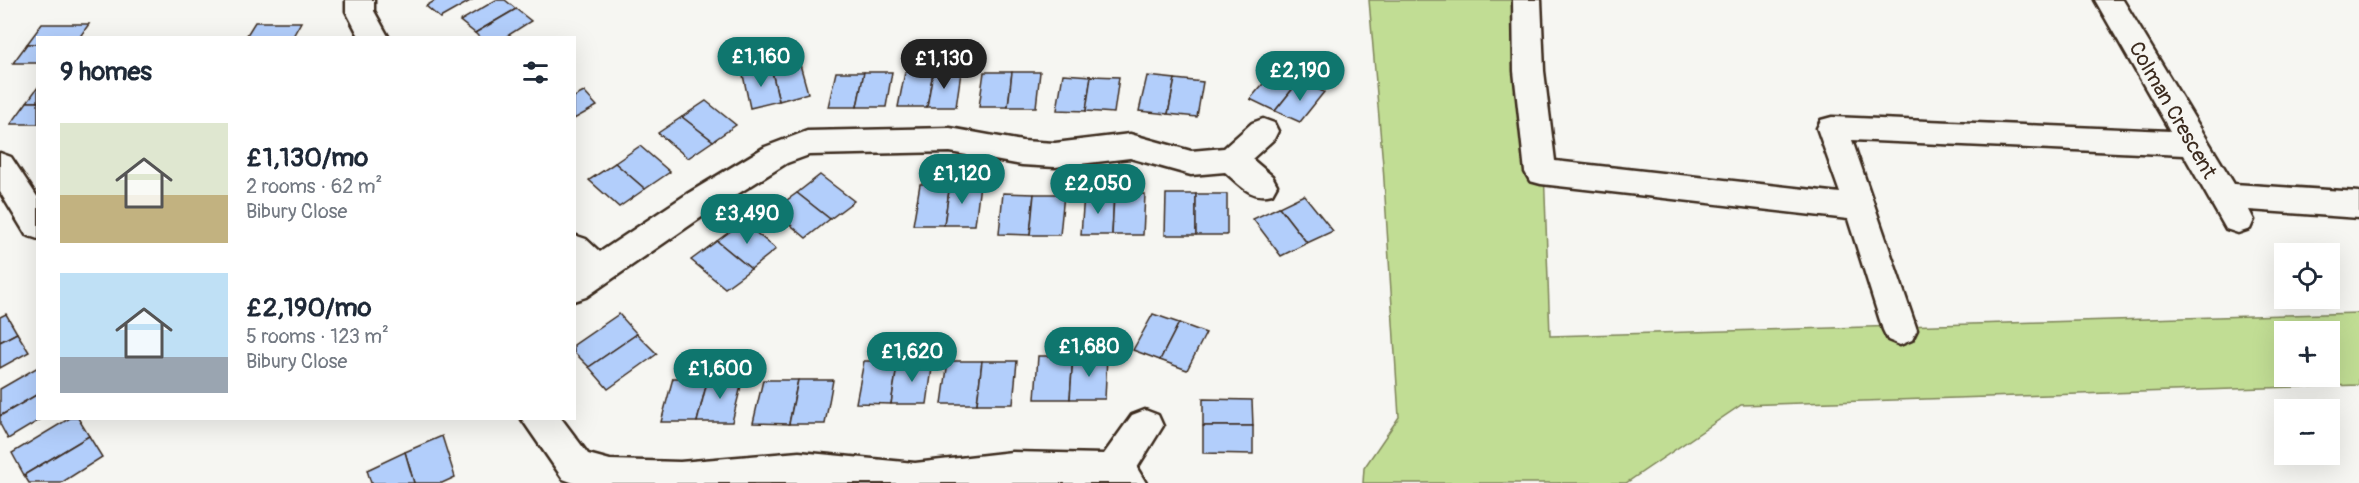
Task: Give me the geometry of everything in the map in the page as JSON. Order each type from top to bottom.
[{"type":"street","points":[[360,0],[360,11],[374,36]]},
{"type":"street","points":[[1527,0],[1529,71],[1541,172],[1861,208]]},
{"type":"street","name":"Colman Crescent","points":[[2109,0],[2231,208],[2359,205]]},
{"type":"street","points":[[1900,330],[1861,208],[1832,128],[2193,144]]},
{"type":"street","points":[[582,269],[776,155],[807,143],[950,140],[1022,153],[1055,155],[1130,146],[1191,163],[1232,159],[1263,131]]},
{"type":"street","points":[[1232,159],[1261,185]]},
{"type":"street","points":[[0,165],[36,223]]},
{"type":"street","points":[[541,420],[576,467],[610,477],[680,479],[799,469],[915,480],[1012,469],[1121,477],[1145,426]]},
{"type":"green space","points":[[1369,0],[1538,0],[1550,336],[2359,313],[2359,385],[2340,386],[2340,321],[2274,321],[2274,387],[2297,387],[1741,405],[1626,483],[1363,483],[1364,468],[1399,417],[1383,165]]},
{"type":"building","points":[[436,0],[472,0],[440,18],[426,6]]},
{"type":"building","points":[[496,0],[505,0],[516,9],[475,33],[460,21]]},
{"type":"building","points":[[516,9],[531,21],[507,36],[478,36],[475,33]]},
{"type":"building","points":[[255,22],[301,22],[293,36],[246,36]]},
{"type":"building","points":[[42,24],[89,24],[80,36],[36,36],[36,44],[27,44]]},
{"type":"building","points":[[27,44],[36,44],[36,63],[13,63]]},
{"type":"building","points":[[799,61],[808,93],[779,101],[771,68]]},
{"type":"building","points":[[771,68],[779,101],[750,108],[743,75]]},
{"type":"building","points":[[1275,70],[1299,81],[1275,111],[1250,99]]},
{"type":"building","points":[[836,72],[864,72],[857,107],[828,107]]},
{"type":"building","points":[[864,72],[892,72],[886,107],[857,107]]},
{"type":"building","points":[[905,72],[933,72],[927,107],[898,107]]},
{"type":"building","points":[[933,72],[961,72],[956,107],[927,107]]},
{"type":"building","points":[[984,72],[1012,72],[1008,107],[979,107]]},
{"type":"building","points":[[1012,72],[1040,72],[1036,107],[1008,107]]},
{"type":"building","points":[[1063,74],[1091,76],[1086,111],[1057,110]]},
{"type":"building","points":[[1091,76],[1119,77],[1114,113],[1086,111]]},
{"type":"building","points":[[1147,76],[1175,79],[1168,114],[1139,111]]},
{"type":"building","points":[[1175,79],[1203,82],[1197,117],[1168,114]]},
{"type":"building","points":[[1299,81],[1324,92],[1300,122],[1275,111]]},
{"type":"building","points":[[36,90],[36,102],[27,102]]},
{"type":"building","points":[[584,92],[597,106],[576,118],[576,96]]},
{"type":"building","points":[[706,101],[736,125],[713,141],[682,117]]},
{"type":"building","points":[[27,102],[36,102],[36,124],[11,124]]},
{"type":"building","points":[[682,117],[713,141],[688,158],[658,133]]},
{"type":"building","points":[[640,146],[670,172],[645,189],[615,163]]},
{"type":"building","points":[[615,163],[645,189],[619,207],[589,180]]},
{"type":"building","points":[[820,175],[854,201],[830,219],[797,193]]},
{"type":"building","points":[[920,184],[950,184],[944,225],[913,225]]},
{"type":"building","points":[[950,184],[980,184],[975,225],[944,225]]},
{"type":"building","points":[[797,193],[830,219],[806,238],[773,210]]},
{"type":"building","points":[[1003,193],[1034,194],[1030,235],[999,234]]},
{"type":"building","points":[[1034,194],[1064,194],[1060,235],[1030,235]]},
{"type":"building","points":[[1084,194],[1114,194],[1112,235],[1081,235]]},
{"type":"building","points":[[1114,194],[1145,194],[1143,235],[1112,235]]},
{"type":"building","points":[[1166,194],[1196,194],[1196,235],[1165,235]]},
{"type":"building","points":[[1196,194],[1227,194],[1227,235],[1196,235]]},
{"type":"building","points":[[1304,195],[1333,231],[1307,243],[1279,207]]},
{"type":"building","points":[[1279,207],[1307,243],[1281,256],[1253,219]]},
{"type":"building","points":[[743,222],[776,249],[751,269],[717,241]]},
{"type":"building","points":[[717,241],[751,269],[725,288],[691,260]]},
{"type":"building","points":[[6,314],[17,333],[0,342],[0,317]]},
{"type":"building","points":[[619,314],[637,334],[589,367],[576,354],[576,344]]},
{"type":"building","points":[[1153,314],[1179,323],[1160,360],[1133,350]]},
{"type":"building","points":[[1179,323],[1206,333],[1187,370],[1160,360]]},
{"type":"building","points":[[17,333],[29,352],[0,368],[0,342]]},
{"type":"building","points":[[637,334],[657,354],[608,389],[589,367]]},
{"type":"building","points":[[1038,356],[1073,356],[1070,399],[1035,399]]},
{"type":"building","points":[[1073,356],[1107,356],[1105,399],[1070,399]]},
{"type":"building","points":[[864,361],[898,361],[891,404],[856,403]]},
{"type":"building","points":[[898,361],[933,361],[927,404],[891,404]]},
{"type":"building","points":[[948,361],[982,361],[977,404],[942,404]]},
{"type":"building","points":[[982,361],[1017,361],[1013,404],[977,404]]},
{"type":"building","points":[[36,368],[36,395],[0,416],[0,389]]},
{"type":"building","points":[[673,378],[708,378],[697,422],[661,422]]},
{"type":"building","points":[[708,378],[743,378],[732,422],[697,422]]},
{"type":"building","points":[[763,380],[798,380],[789,424],[753,423]]},
{"type":"building","points":[[798,380],[833,380],[825,424],[789,424]]},
{"type":"building","points":[[36,395],[36,420],[40,420],[8,439],[0,424],[0,416]]},
{"type":"building","points":[[1203,399],[1252,400],[1253,426],[1203,426]]},
{"type":"building","points":[[67,420],[79,420],[89,436],[24,475],[12,453]]},
{"type":"building","points":[[1203,426],[1253,426],[1253,454],[1203,453]]},
{"type":"building","points":[[89,436],[102,457],[61,483],[29,483],[24,475]]},
{"type":"building","points":[[442,436],[455,477],[442,483],[414,483],[405,452]]},
{"type":"building","points":[[405,452],[414,483],[371,483],[367,470]]}]
